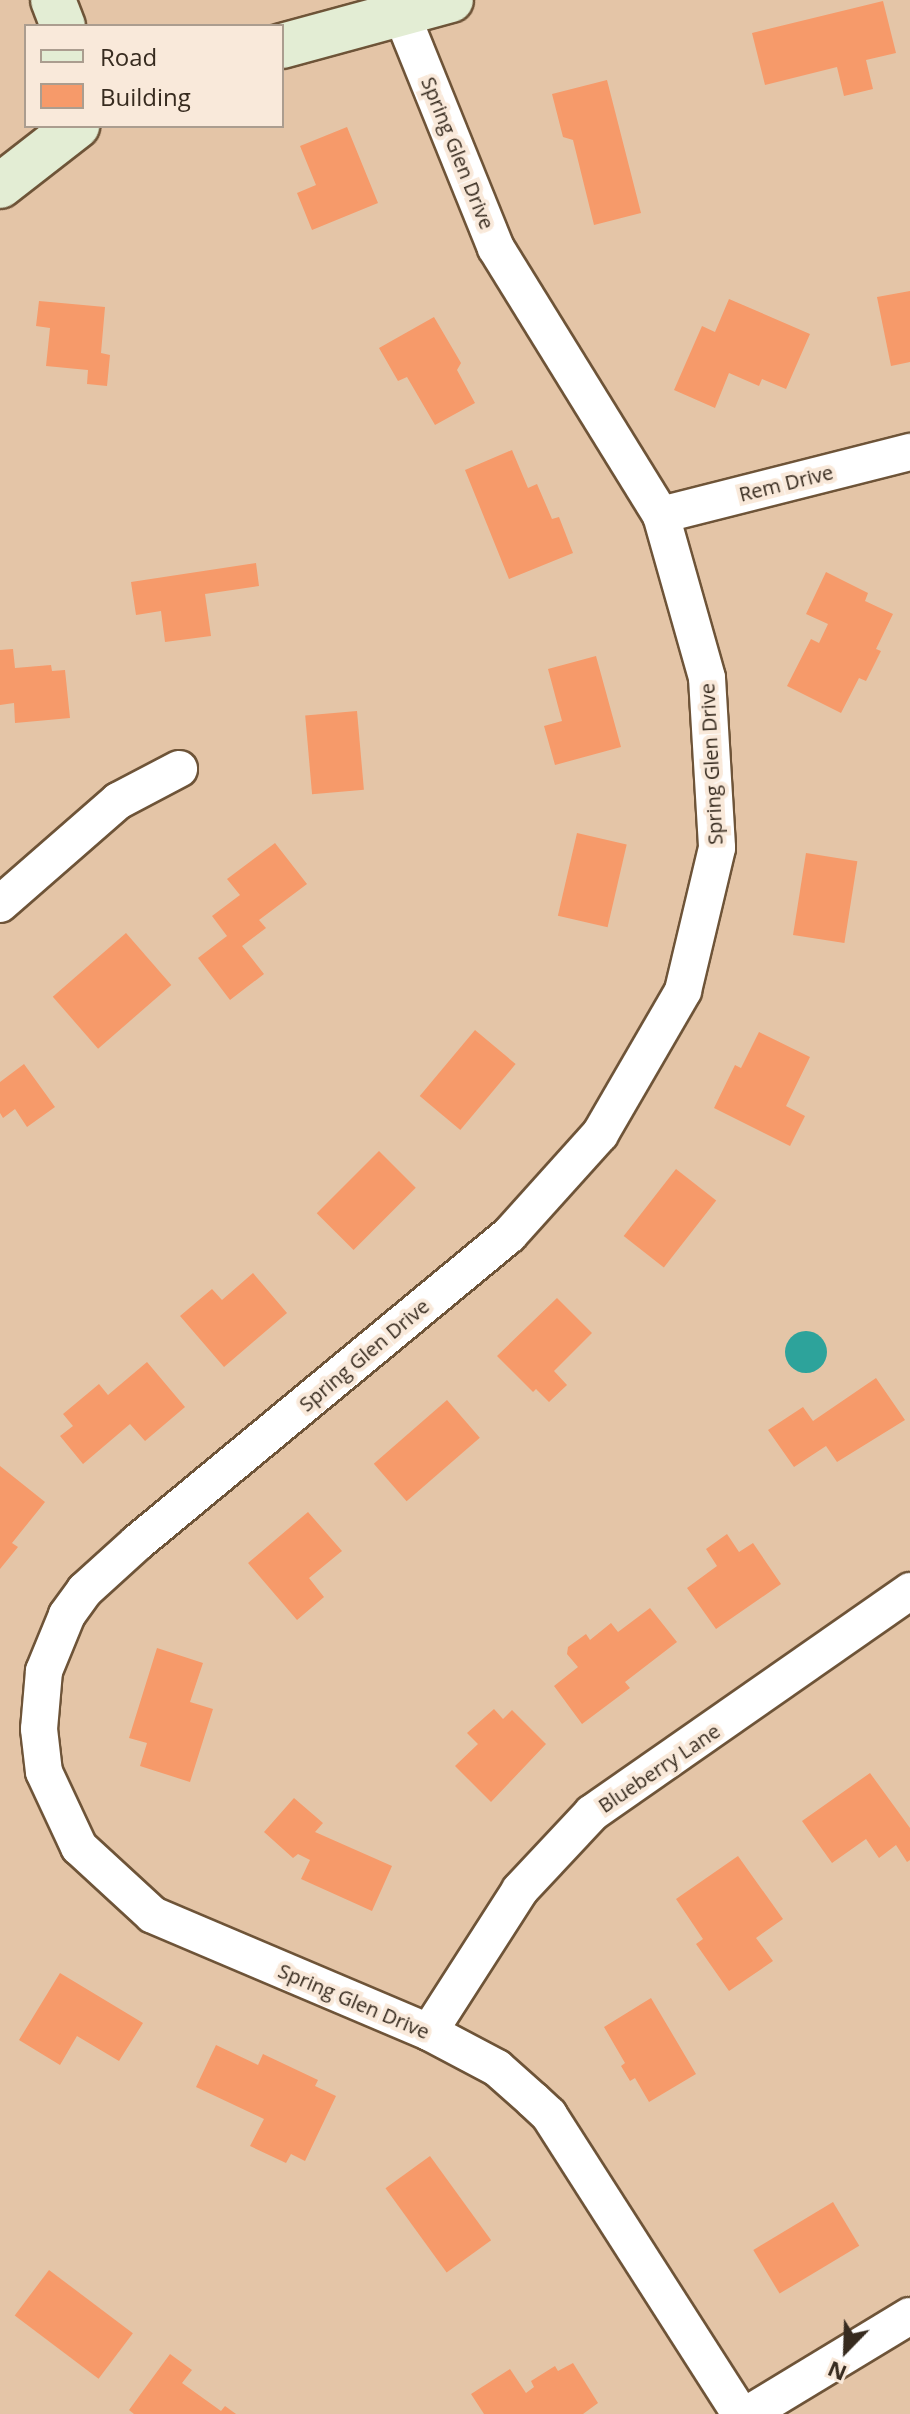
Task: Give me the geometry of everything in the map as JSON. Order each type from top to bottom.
[{"type":"street","points":[[53,0],[62,24]]},
{"type":"street","points":[[284,45],[451,0]]},
{"type":"street","name":"Spring Glen Drive","points":[[401,13],[496,248],[661,515],[707,678],[717,848],[683,991],[600,1134],[509,1235],[85,1590],[67,1615],[44,1671],[39,1729],[44,1772],[79,1847],[153,1915],[429,2032],[497,2068],[549,2115],[740,2414]]},
{"type":"street","points":[[0,186],[74,128]]},
{"type":"street","name":"Rem Drive","points":[[661,515],[910,452]]},
{"type":"street","points":[[0,904],[118,801],[179,769]]},
{"type":"street","name":"Blueberry Lane","points":[[429,2032],[520,1890],[592,1813],[910,1591]]},
{"type":"street","points":[[748,2414],[910,2316]]},
{"type":"water","points":[[806,1331],[821,1337],[827,1352],[821,1367],[806,1373],[791,1367],[785,1352],[791,1337]]},
{"type":"building","points":[[883,1],[896,53],[866,60],[873,89],[844,96],[837,67],[765,85],[752,33]]},
{"type":"building","points":[[607,80],[641,213],[594,225],[573,140],[563,137],[552,94]]},
{"type":"building","points":[[347,127],[378,203],[312,230],[297,193],[316,185],[300,146]]},
{"type":"building","points":[[910,291],[910,362],[891,366],[877,297]]},
{"type":"building","points":[[729,299],[810,334],[786,389],[762,379],[759,386],[729,373],[715,408],[674,390],[702,326],[715,332]]},
{"type":"building","points":[[39,301],[105,307],[101,353],[110,355],[107,386],[87,384],[88,370],[46,366],[50,328],[36,326]]},
{"type":"building","points":[[434,317],[461,363],[457,370],[475,403],[435,425],[407,377],[398,381],[379,348]]},
{"type":"building","points":[[512,450],[528,488],[537,484],[552,519],[559,517],[573,553],[509,579],[465,470]]},
{"type":"building","points":[[256,563],[259,586],[205,594],[211,636],[165,642],[161,611],[136,615],[131,582]]},
{"type":"building","points":[[826,572],[868,593],[865,601],[893,614],[876,649],[881,651],[866,681],[859,678],[841,713],[787,686],[811,639],[819,643],[828,624],[806,614]]},
{"type":"building","points":[[13,649],[15,668],[51,665],[52,671],[65,670],[70,718],[15,723],[14,703],[0,705],[0,650]]},
{"type":"building","points":[[596,656],[621,747],[555,765],[544,726],[562,721],[548,669]]},
{"type":"building","points":[[357,711],[364,790],[312,794],[305,716]]},
{"type":"building","points":[[577,833],[627,844],[608,927],[558,916]]},
{"type":"building","points":[[275,843],[307,884],[259,920],[266,928],[242,946],[264,974],[230,1000],[198,958],[227,936],[212,916],[240,895],[227,879]]},
{"type":"building","points":[[806,853],[857,861],[844,943],[793,935]]},
{"type":"building","points":[[126,933],[171,985],[98,1049],[53,997]]},
{"type":"building","points":[[475,1030],[516,1064],[460,1130],[420,1096]]},
{"type":"building","points":[[759,1032],[810,1057],[786,1106],[805,1116],[790,1146],[714,1108],[735,1065],[741,1068]]},
{"type":"building","points":[[24,1064],[55,1107],[27,1127],[15,1109],[3,1118],[0,1113],[0,1082]]},
{"type":"building","points":[[379,1151],[416,1188],[354,1250],[317,1213]]},
{"type":"building","points":[[676,1169],[716,1200],[664,1267],[624,1236]]},
{"type":"building","points":[[253,1273],[287,1313],[224,1367],[180,1316],[212,1289],[222,1300]]},
{"type":"building","points":[[557,1298],[592,1333],[554,1371],[567,1385],[549,1402],[536,1389],[533,1392],[497,1356]]},
{"type":"building","points":[[147,1362],[185,1407],[145,1441],[130,1424],[83,1464],[60,1436],[73,1426],[63,1414],[99,1384],[108,1395]]},
{"type":"building","points":[[876,1378],[905,1420],[837,1462],[826,1446],[794,1467],[768,1430],[803,1407],[813,1421]]},
{"type":"building","points":[[447,1400],[480,1438],[407,1501],[374,1464]]},
{"type":"building","points":[[0,1466],[45,1502],[12,1543],[18,1547],[0,1569]]},
{"type":"building","points":[[308,1512],[342,1551],[309,1578],[324,1597],[297,1620],[248,1563]]},
{"type":"building","points":[[727,1534],[739,1552],[753,1543],[781,1584],[716,1629],[687,1588],[717,1566],[706,1549]]},
{"type":"building","points":[[650,1608],[677,1642],[625,1682],[630,1688],[582,1724],[554,1686],[578,1667],[567,1654],[568,1647],[586,1634],[590,1640],[611,1623],[618,1632]]},
{"type":"building","points":[[157,1648],[203,1663],[190,1702],[213,1709],[190,1782],[140,1766],[147,1743],[129,1738]]},
{"type":"building","points":[[494,1709],[503,1719],[512,1710],[546,1744],[491,1802],[455,1766],[478,1744],[467,1733]]},
{"type":"building","points":[[870,1773],[910,1828],[910,1860],[907,1862],[896,1845],[879,1858],[866,1839],[832,1863],[802,1821]]},
{"type":"building","points":[[294,1798],[323,1823],[315,1832],[392,1866],[372,1911],[301,1879],[310,1860],[298,1854],[293,1858],[264,1832]]},
{"type":"building","points":[[738,1856],[783,1919],[756,1938],[773,1961],[729,1991],[696,1944],[703,1939],[676,1899]]},
{"type":"building","points":[[60,1973],[143,2023],[119,2061],[77,2036],[60,2065],[19,2040]]},
{"type":"building","points":[[651,1998],[696,2074],[649,2102],[635,2078],[630,2081],[621,2066],[625,2063],[604,2027]]},
{"type":"building","points":[[216,2045],[258,2065],[263,2054],[318,2080],[315,2086],[336,2096],[305,2161],[291,2154],[286,2163],[250,2146],[264,2119],[196,2087]]},
{"type":"building","points":[[430,2156],[491,2240],[447,2272],[386,2188]]},
{"type":"building","points":[[833,2202],[859,2246],[780,2294],[753,2250]]},
{"type":"building","points":[[49,2270],[133,2333],[99,2379],[15,2316]]},
{"type":"building","points":[[170,2354],[192,2370],[182,2383],[221,2411],[225,2406],[236,2414],[134,2414],[129,2410]]},
{"type":"building","points":[[573,2363],[598,2403],[583,2414],[484,2414],[471,2394],[510,2369],[526,2393],[534,2387],[531,2381],[555,2366],[558,2371]]}]
